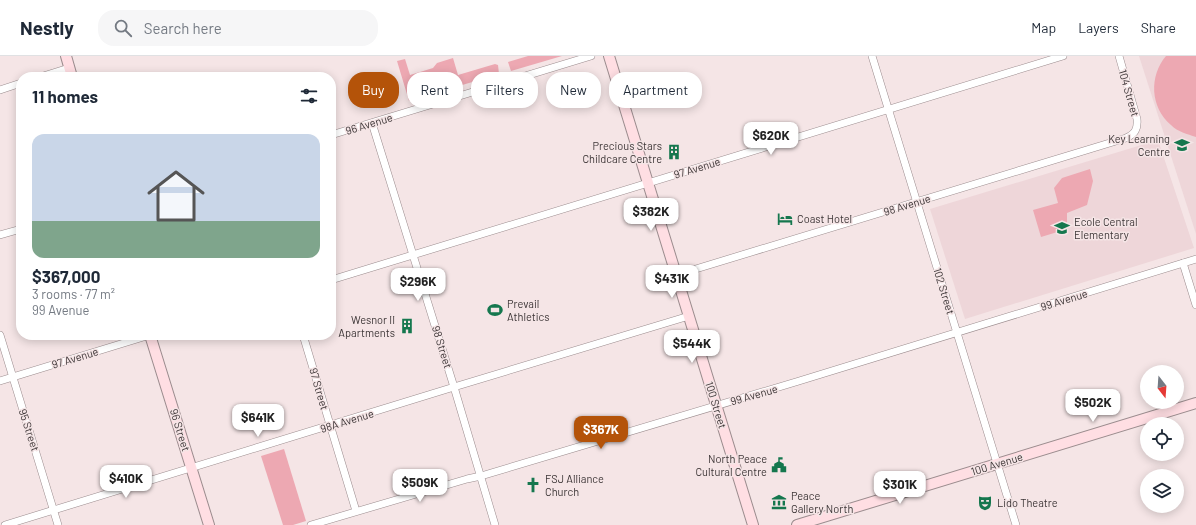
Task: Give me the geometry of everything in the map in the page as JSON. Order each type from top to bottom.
[{"type":"main road","points":[[66,56],[70,72]]},
{"type":"main road","name":"100 Street","points":[[609,56],[752,525]]},
{"type":"main road","name":"96 Street","points":[[152,340],[209,525]]},
{"type":"main road","name":"100 Avenue","points":[[797,525],[1196,403]]},
{"type":"street","name":"96 Avenue","points":[[336,134],[591,56]]},
{"type":"street","name":"102 Street","points":[[872,56],[1016,525]]},
{"type":"street","name":"97 Avenue","points":[[336,278],[1063,56]]},
{"type":"street","name":"104 Street","points":[[1119,56],[1137,119],[1138,126],[1136,131]]},
{"type":"street","points":[[0,90],[16,85]]},
{"type":"street","name":"98 Street","points":[[372,123],[414,255],[495,525]]},
{"type":"street","name":"98 Avenue","points":[[676,275],[1126,138],[1133,135],[1136,131]]},
{"type":"street","points":[[0,235],[16,230]]},
{"type":"street","name":"99 Avenue","points":[[311,525],[716,406],[1196,259]]},
{"type":"street","points":[[1183,263],[1196,305]]},
{"type":"street","name":"98A Avenue","points":[[5,525],[689,316]]},
{"type":"street","name":"95 Street","points":[[0,335],[58,525]]},
{"type":"street","name":"97 Avenue","points":[[0,381],[134,340]]},
{"type":"street","name":"97 Street","points":[[304,340],[356,511]]},
{"type":"shaded area","points":[[528,56],[562,56],[511,71],[508,62]]},
{"type":"shaded area","name":"Key Learning Centre","points":[[1139,56],[1196,56],[1196,234]]},
{"type":"shaded area","points":[[1166,56],[1196,56],[1196,137],[1177,129],[1164,118],[1156,101],[1154,91],[1157,73],[1160,64]]},
{"type":"shaded area","points":[[453,58],[457,72],[420,72],[433,68],[437,63]]},
{"type":"shaded area","points":[[405,59],[409,72],[407,72],[407,94],[397,61]]},
{"type":"shaded area","points":[[495,64],[498,65],[499,72],[471,72],[471,82],[463,85],[463,74]]},
{"type":"shaded area","name":"Ecole Central Elementary","points":[[1158,140],[1194,248],[965,319],[930,209]]},
{"type":"shaded area","points":[[1090,169],[1093,181],[1087,205],[1067,213],[1067,227],[1064,230],[1041,237],[1033,210],[1058,203],[1054,188],[1062,178]]},
{"type":"shaded area","points":[[284,449],[306,521],[293,525],[283,525],[261,456]]},
{"type":"place","name":"Key Learning Centre","points":[[1182,145]]},
{"type":"place","name":"Precious Stars Childcare Centre","points":[[674,152]]},
{"type":"place","name":"Coast Hotel","points":[[785,219]]},
{"type":"place","name":"Ecole Central Elementary","points":[[1062,228]]},
{"type":"place","name":"Prevail Athletics","points":[[495,310]]},
{"type":"place","name":"Wesnor II Apartments","points":[[407,326]]},
{"type":"place","name":"North Peace Cultural Centre","points":[[779,465]]},
{"type":"place","name":"FSJ Alliance Church","points":[[533,485]]},
{"type":"place","name":"Peace Gallery North","points":[[779,502]]},
{"type":"place","name":"Lido Theatre","points":[[985,503]]}]
